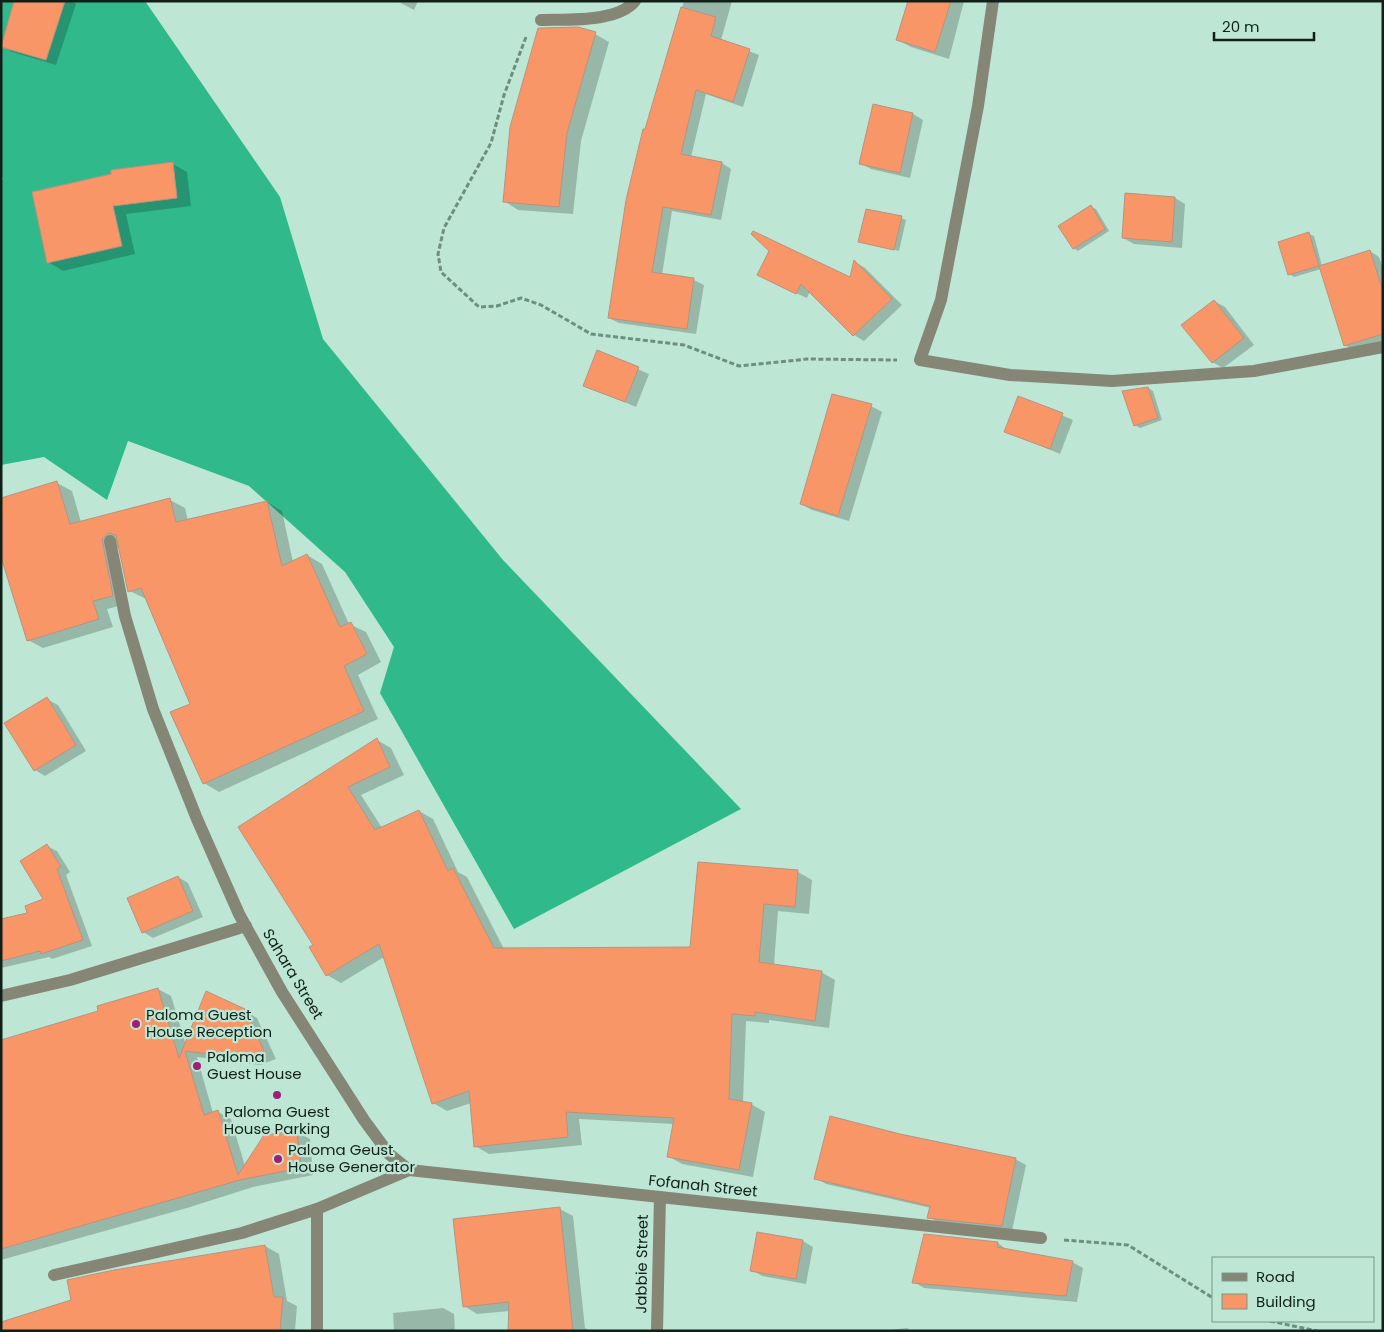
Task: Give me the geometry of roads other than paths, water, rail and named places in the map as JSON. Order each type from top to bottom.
[{"type":"street","points":[[541,20],[609,17],[632,5],[635,1]]},
{"type":"street","points":[[994,1],[978,106],[941,300],[920,360],[1010,375],[1112,381],[1254,371],[1383,346]]},
{"type":"street","points":[[110,542],[125,616],[153,709],[217,867],[246,926]]},
{"type":"street","name":"Sahara Street","points":[[1,996],[70,980],[246,926],[282,992],[364,1120],[389,1154],[409,1170]]},
{"type":"street","name":"Fofanah Street","points":[[54,1275],[242,1233],[317,1209],[365,1187],[409,1170],[1041,1238]]},
{"type":"street","name":"Jabbie Street","points":[[657,1331],[660,1197]]},
{"type":"street","points":[[317,1209],[317,1331]]},
{"type":"place","name":"Paloma Guest House Reception","points":[[136,1024]]},
{"type":"place","name":"Paloma Guest House","points":[[197,1066]]},
{"type":"place","name":"Paloma Guest House Parking","points":[[277,1095]]},
{"type":"place","name":"Paloma Geust House Generator","points":[[278,1159]]}]
